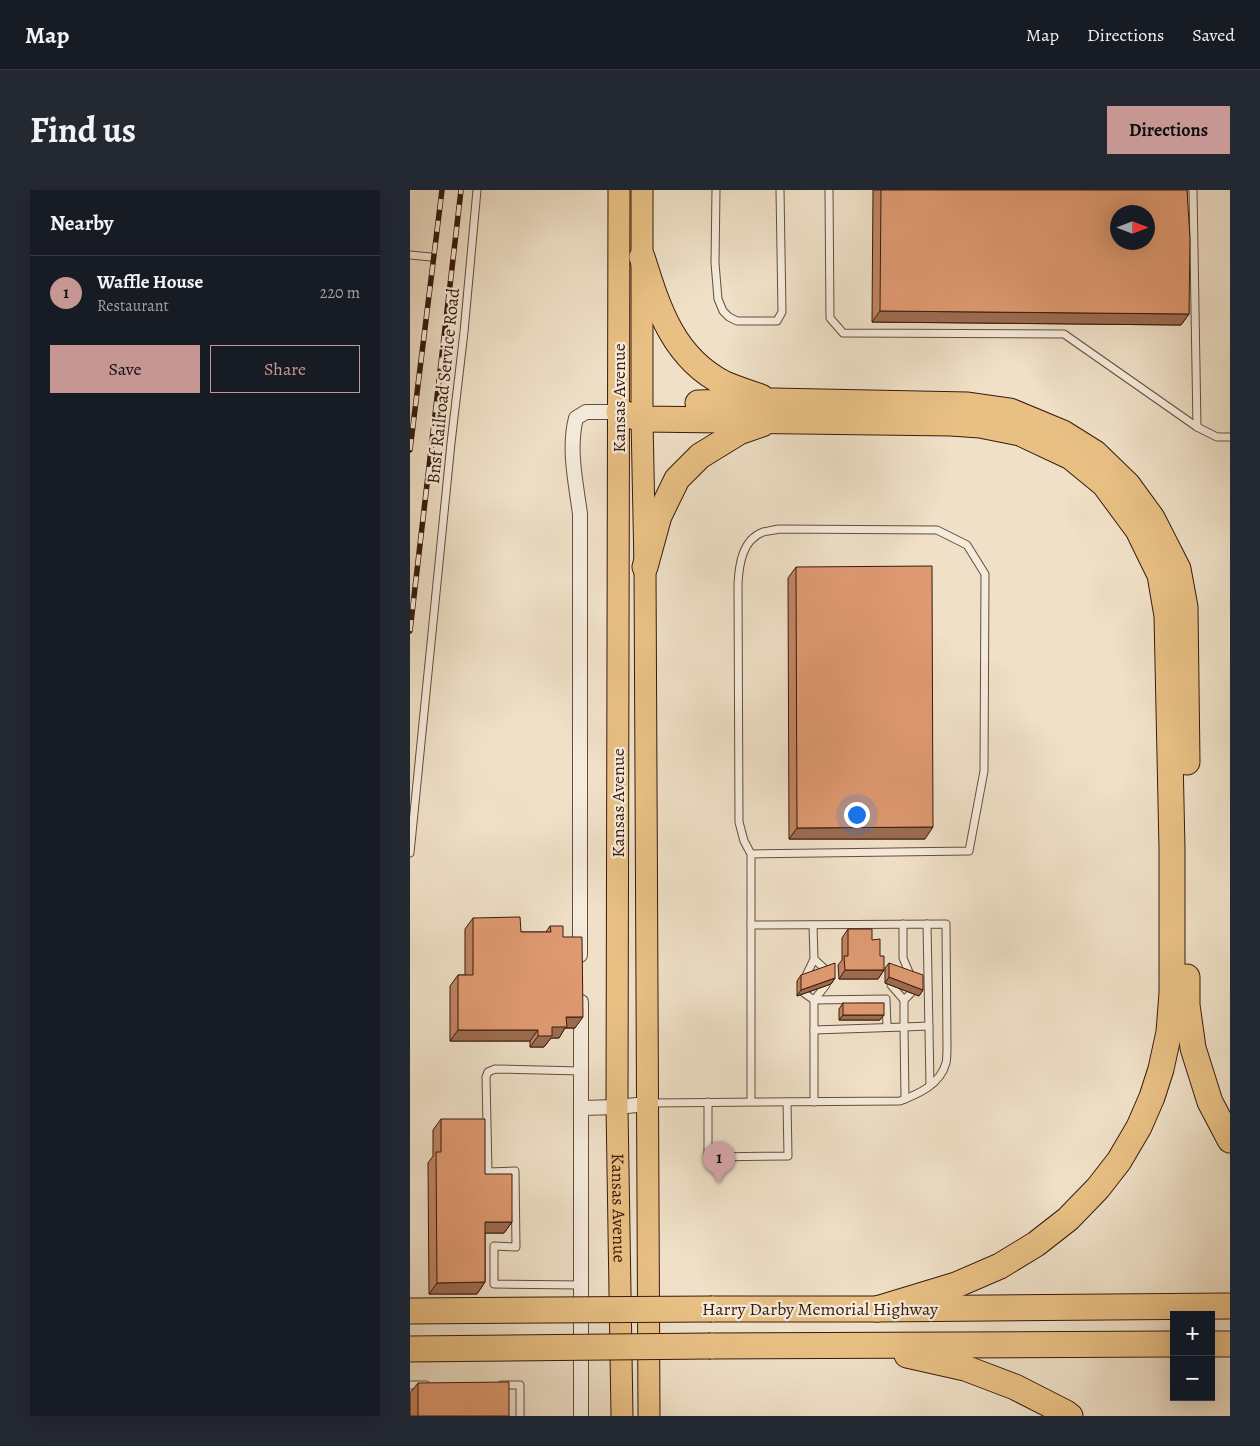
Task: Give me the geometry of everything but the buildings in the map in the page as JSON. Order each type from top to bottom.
[{"type":"highway","points":[[642,256],[655,298],[677,343],[699,367],[725,384],[774,411],[980,425],[1020,433],[1071,458],[1104,484],[1138,530],[1160,575],[1167,616],[1172,849],[1172,993],[1169,1032],[1161,1069],[1152,1097],[1139,1127],[1119,1161],[1098,1188],[1062,1224],[1036,1244],[1000,1266],[956,1285],[877,1309]]},
{"type":"highway","points":[[635,412],[774,411],[968,405],[1010,411],[1063,434],[1095,453],[1128,485],[1152,518],[1178,568],[1185,607],[1187,1005],[1194,1048],[1210,1102],[1230,1140]]},
{"type":"highway","points":[[645,567],[659,516],[677,479],[700,456],[774,411]]},
{"type":"highway","name":"Harry Darby Memorial Highway","points":[[410,1311],[1230,1306]]},
{"type":"highway","name":"Harry Darby Memorial Highway","points":[[410,1348],[1170,1344]]},
{"type":"highway","points":[[1215,1344],[1230,1344]]},
{"type":"highway","points":[[864,1346],[965,1368],[1015,1387],[1070,1416]]},
{"type":"main road","name":"Kansas Avenue","points":[[619,190],[645,567],[649,1416]]},
{"type":"main road","name":"Kansas Avenue","points":[[622,1416],[617,1107],[635,412],[642,256],[642,190]]},
{"type":"street","points":[[580,971],[580,514],[573,462],[572,431],[576,418],[586,412],[635,412]]},
{"type":"street","points":[[580,991],[581,1416]]},
{"type":"street","points":[[581,1108],[647,1104]]},
{"type":"lane","name":"Bnsf Railroad Service Road","points":[[410,853],[477,190]]},
{"type":"lane","points":[[716,190],[715,263],[718,299],[723,311],[729,317],[737,321],[759,322],[777,321],[782,312],[780,190]]},
{"type":"lane","points":[[828,190],[830,318],[844,333],[1064,334],[1197,427],[1218,437],[1230,437]]},
{"type":"lane","points":[[1193,190],[1197,427]]},
{"type":"lane","points":[[410,255],[431,257]]},
{"type":"lane","points":[[751,854],[970,851],[984,771],[985,574],[967,545],[937,530],[779,529],[762,533],[748,543],[742,555],[738,570],[739,822],[742,835],[751,854],[752,1102]]},
{"type":"lane","points":[[903,924],[904,975]]},
{"type":"lane","points":[[927,924],[930,1086]]},
{"type":"lane","points":[[647,1104],[900,1101],[921,1093],[938,1078],[946,1064],[947,1047],[946,924],[751,925]]},
{"type":"lane","points":[[813,925],[814,974]]},
{"type":"lane","points":[[897,964],[903,958]]},
{"type":"lane","points":[[903,958],[912,978]]},
{"type":"lane","points":[[814,959],[826,970]]},
{"type":"lane","points":[[804,978],[814,959]]},
{"type":"lane","points":[[814,1000],[826,985]]},
{"type":"lane","points":[[891,985],[904,1000]]},
{"type":"lane","points":[[814,990],[814,1102]]},
{"type":"lane","points":[[904,990],[905,1099]]},
{"type":"lane","points":[[804,993],[814,1000],[886,999],[887,1027]]},
{"type":"lane","points":[[904,1000],[912,993]]},
{"type":"lane","points":[[850,999],[850,1008]]},
{"type":"lane","points":[[866,999],[867,1009]]},
{"type":"lane","points":[[851,1020],[851,1029]]},
{"type":"lane","points":[[814,1030],[851,1029],[867,1024],[887,1027],[929,1026]]},
{"type":"lane","points":[[581,1071],[495,1069],[488,1072],[486,1077],[488,1172],[516,1171],[516,1247],[494,1246],[494,1284],[581,1286]]},
{"type":"lane","points":[[708,1102],[708,1157],[788,1156],[787,1102]]},
{"type":"lane","points":[[410,1384],[430,1384]]},
{"type":"lane","points":[[490,1384],[520,1384],[520,1416]]},
{"type":"railway","points":[[410,450],[442,190]]},
{"type":"railway","points":[[410,631],[461,190]]},
{"type":"place","name":"Waffle House","points":[[719,1183]]}]
